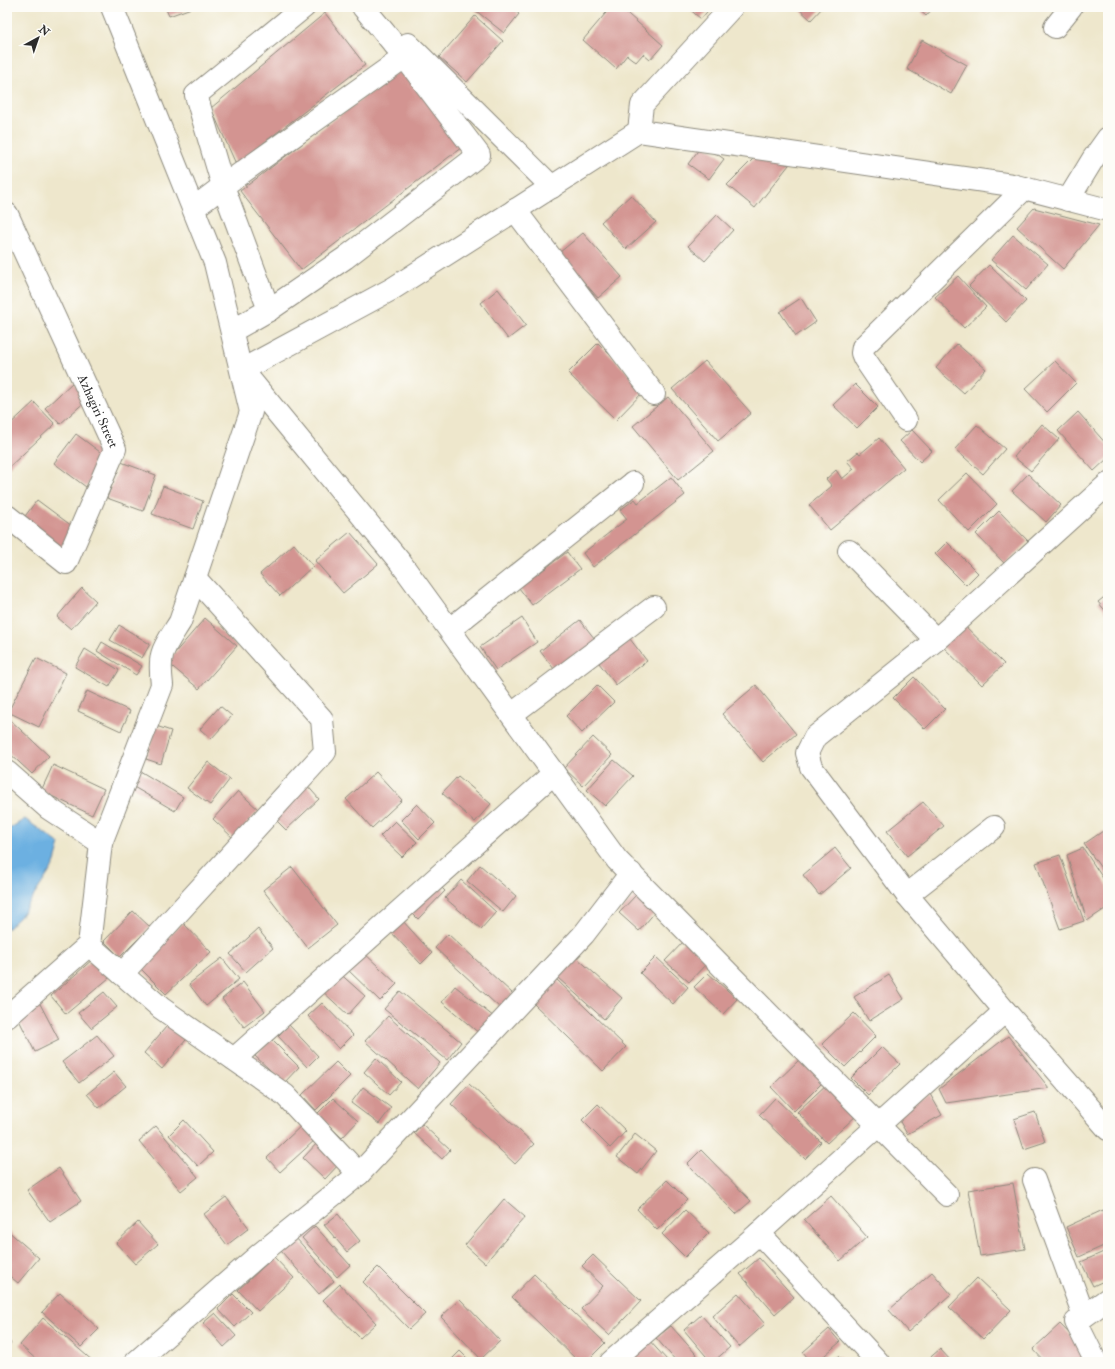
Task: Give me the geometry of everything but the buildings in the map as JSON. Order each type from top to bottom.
[{"type":"street","points":[[7,1017],[89,945],[102,843],[162,685],[160,665],[162,652],[180,622],[251,412],[215,263],[112,7]]},
{"type":"street","points":[[269,310],[224,186],[196,95],[304,7]]},
{"type":"street","points":[[363,7],[405,49],[552,187]]},
{"type":"street","points":[[639,131],[642,105],[732,7]]},
{"type":"street","points":[[1055,27],[1071,7]]},
{"type":"street","points":[[194,208],[405,49]]},
{"type":"street","points":[[232,331],[269,310],[345,258],[479,155],[405,49]]},
{"type":"street","points":[[242,370],[392,289],[639,131],[1025,188],[1108,210]]},
{"type":"street","points":[[1068,200],[1093,159],[1108,138]]},
{"type":"street","points":[[906,420],[864,358],[862,353],[863,347],[1025,188]]},
{"type":"street","points":[[515,210],[654,394]]},
{"type":"street","name":"Azhagiri Street","points":[[7,214],[115,449],[66,563],[7,516]]},
{"type":"street","points":[[242,370],[400,562],[617,860],[947,1195]]},
{"type":"street","points":[[450,629],[633,484]]},
{"type":"street","points":[[1108,484],[936,640],[815,737],[807,753],[811,767],[907,896],[1108,1128]]},
{"type":"street","points":[[849,551],[936,640]]},
{"type":"street","points":[[122,974],[325,752],[322,719],[195,578]]},
{"type":"street","points":[[512,714],[654,607]]},
{"type":"street","points":[[7,772],[48,808],[102,843]]},
{"type":"street","points":[[234,1059],[554,773]]},
{"type":"street","points":[[907,896],[994,827]]},
{"type":"street","points":[[136,1362],[260,1254],[359,1174],[584,934],[631,873]]},
{"type":"street","points":[[89,945],[161,1008],[285,1095],[359,1174]]},
{"type":"street","points":[[611,1362],[759,1233],[1006,1011]]},
{"type":"street","points":[[1034,1180],[1084,1316]]},
{"type":"street","points":[[759,1233],[878,1362]]},
{"type":"street","points":[[1096,1362],[1076,1322],[1108,1299]]},
{"type":"water","points":[[25,819],[60,844],[54,865],[20,917],[7,929],[7,830]]}]
